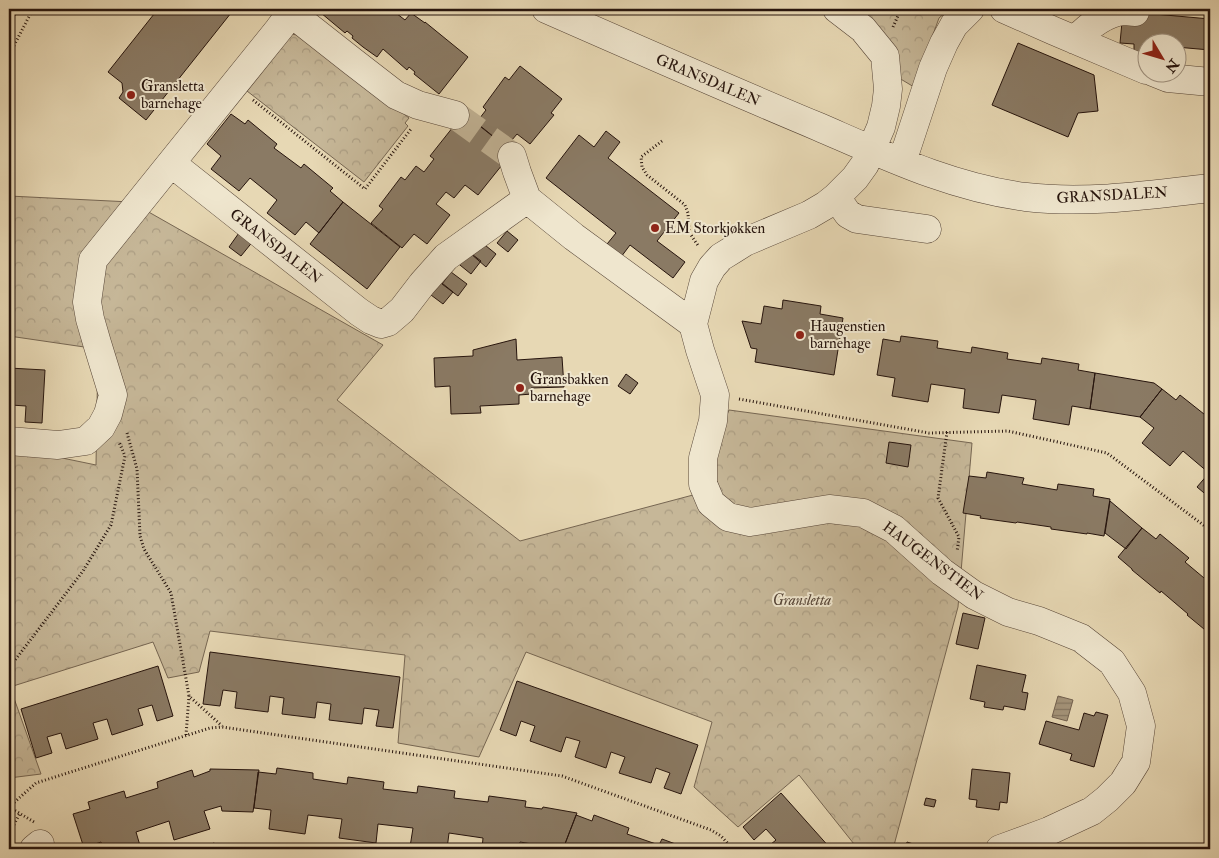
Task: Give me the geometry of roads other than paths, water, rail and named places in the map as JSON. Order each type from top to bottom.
[{"type":"street","name":"GRANSDALEN","points":[[546,9],[902,162],[961,183],[1026,197],[1088,200],[1210,188]]},
{"type":"street","points":[[837,9],[863,29],[885,56],[888,89],[886,106],[881,127],[872,149]]},
{"type":"street","points":[[902,162],[933,68],[944,43],[954,25],[970,9]]},
{"type":"street","points":[[1004,9],[1136,66]]},
{"type":"street","points":[[9,441],[58,445],[86,440],[101,427],[108,414],[113,395],[94,335],[87,302],[94,260],[291,11],[352,62],[396,94],[418,105],[456,115]]},
{"type":"street","points":[[1075,40],[1089,26],[1110,14],[1123,11],[1135,12]]},
{"type":"street","points":[[1186,80],[1210,82]]},
{"type":"street","name":"HAUGENSTIEN","points":[[872,149],[865,164],[855,178],[826,206],[809,216],[746,242],[721,257],[712,267],[704,281],[694,324],[700,350],[715,395],[713,420],[703,458],[703,484],[712,503],[728,517],[750,522],[829,509],[863,513],[894,529],[942,572],[974,595],[1008,612],[1039,621],[1081,638],[1112,662],[1132,693],[1141,726],[1136,762],[1123,783],[1092,811],[1067,823],[1000,849]]},
{"type":"street","points":[[512,156],[527,199],[574,237],[694,324]]},
{"type":"street","name":"GRANSDALEN","points":[[171,163],[359,312],[381,324],[388,322],[402,310],[446,257],[527,199]]},
{"type":"street","points":[[836,198],[848,214],[857,219],[927,229]]},
{"type":"tunnel","points":[[455,115],[512,156]]},
{"type":"place","name":"Gransletta barnehage","points":[[131,95]]},
{"type":"place","name":"EM Storkjøkken","points":[[655,228]]},
{"type":"place","name":"Haugenstien barnehage","points":[[800,335]]},
{"type":"place","name":"Gransbakken barnehage","points":[[520,388]]},
{"type":"park label","name":"Gransletta","points":[[802,600]]}]
